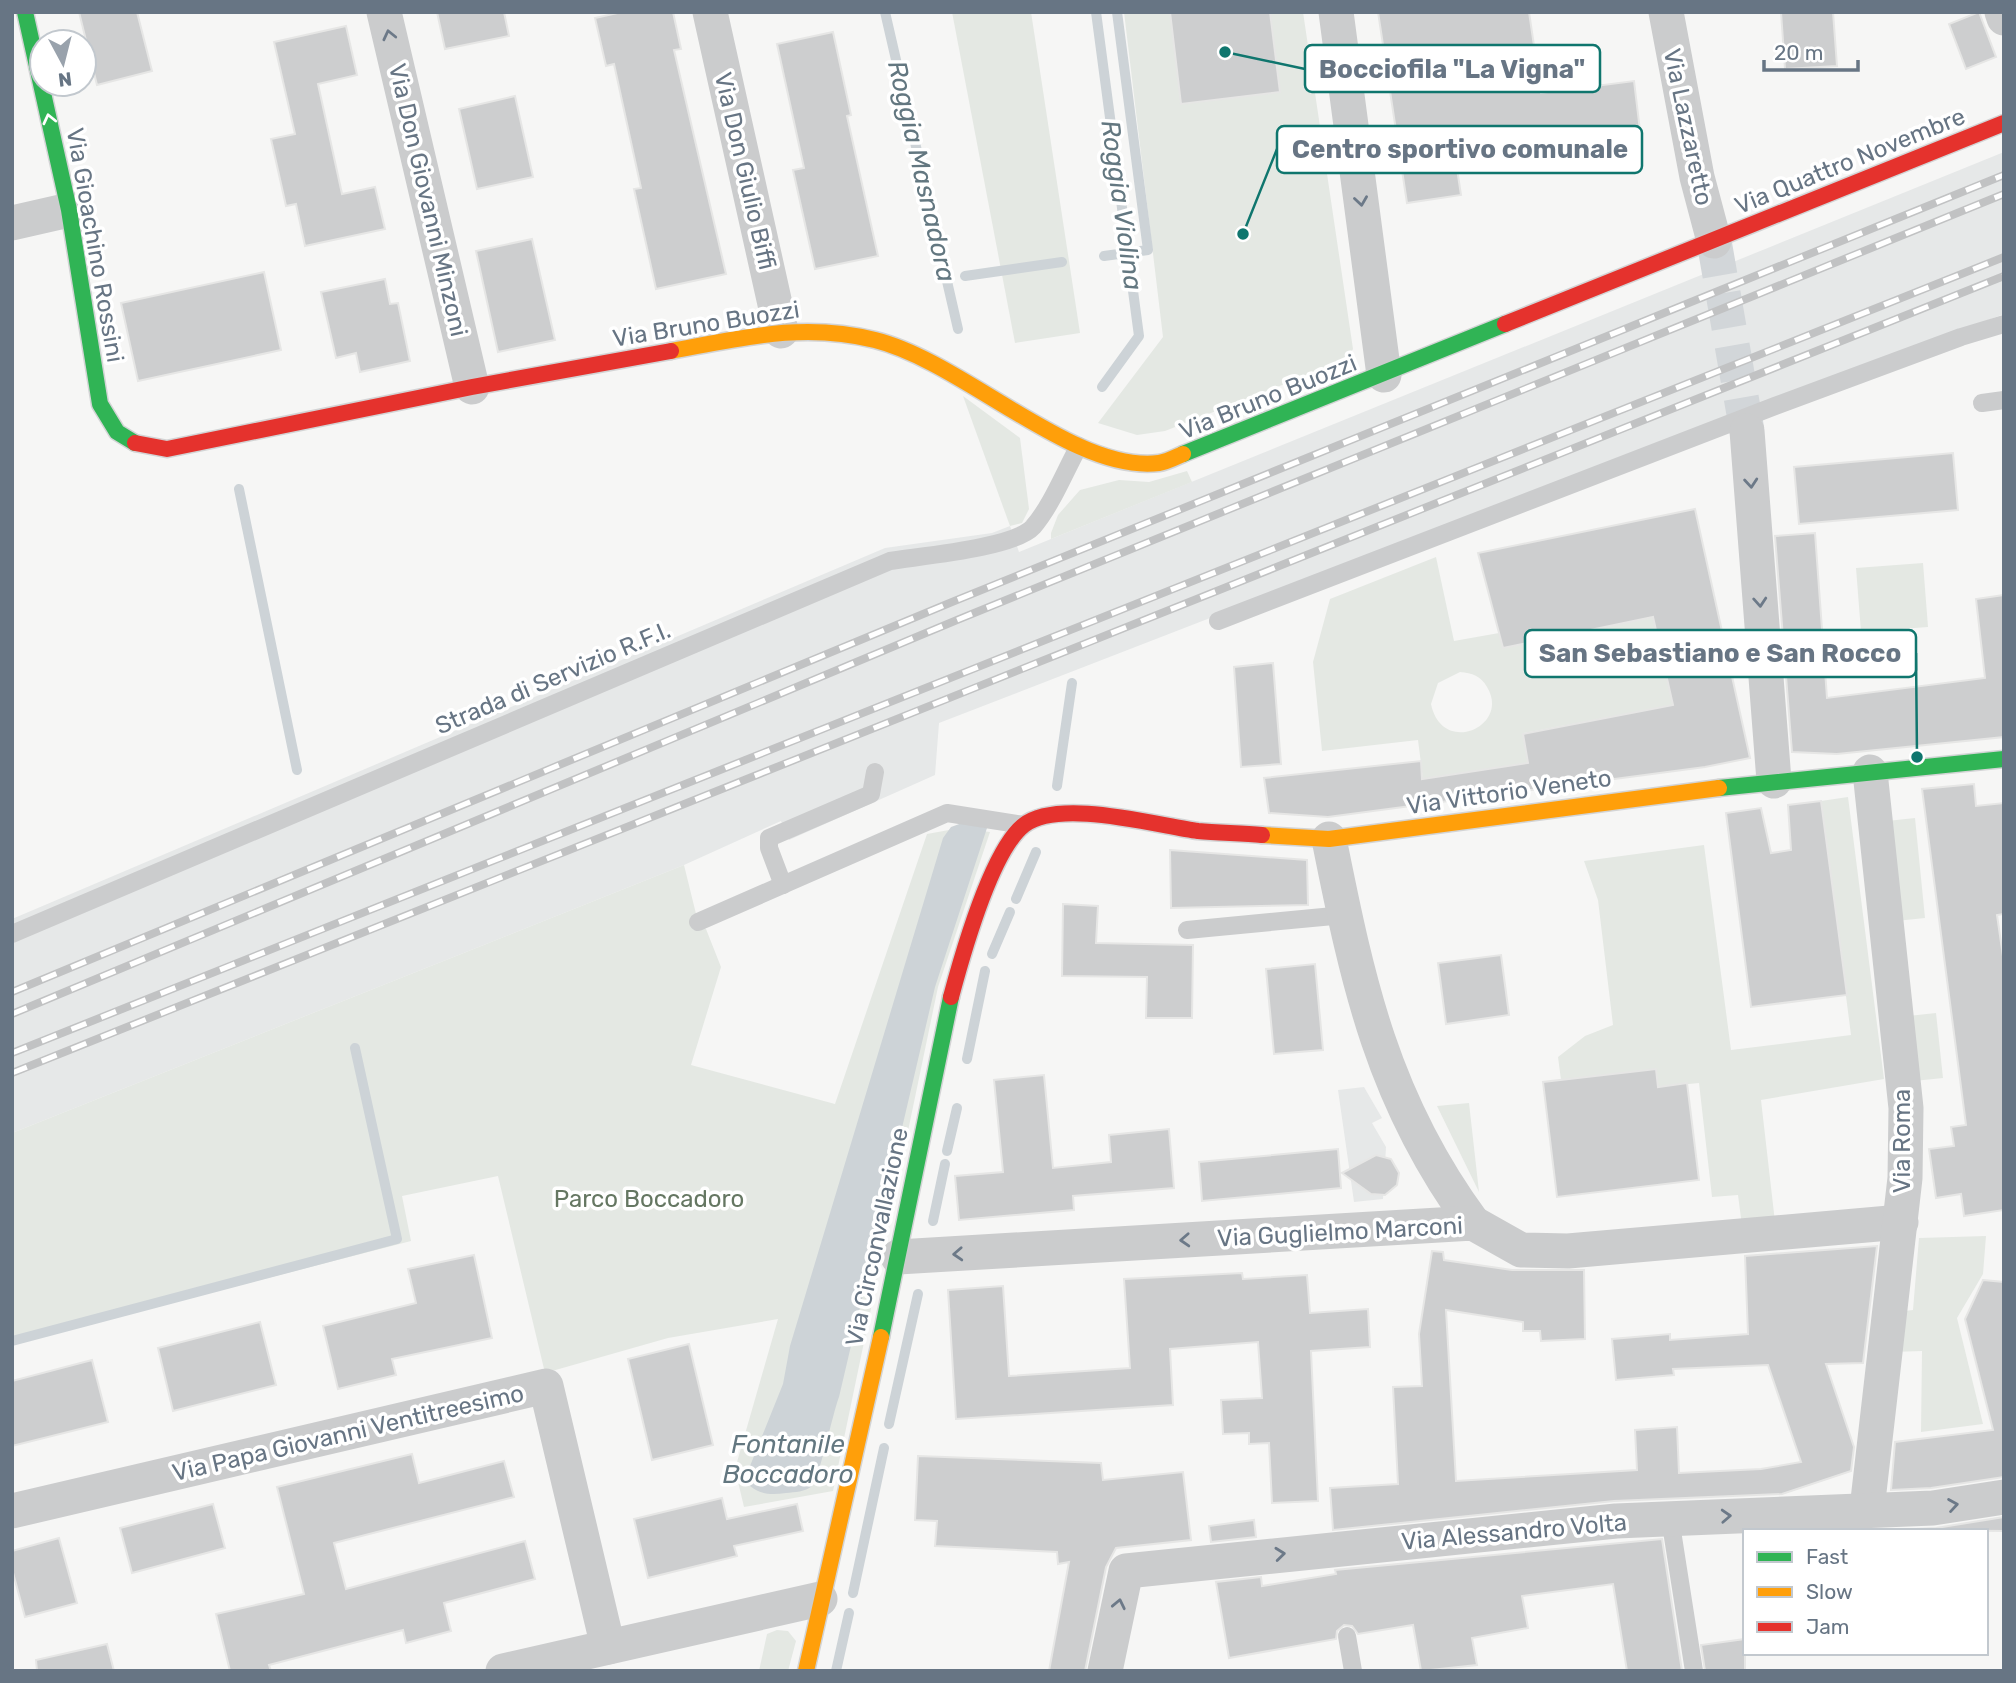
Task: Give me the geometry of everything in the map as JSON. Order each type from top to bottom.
[{"type":"street","name":"Via Gioachino Rossini","points":[[25,12],[69,210],[100,404],[108,423],[123,438]]},
{"type":"street","name":"Via Don Giovanni Minzoni","points":[[384,12],[472,387]]},
{"type":"street","name":"Via Don Giulio Biffi","points":[[710,12],[781,331]]},
{"type":"street","points":[[1336,12],[1384,375]]},
{"type":"street","name":"Via Lazzaretto","points":[[1666,12],[1697,177],[1714,241]]},
{"type":"street","points":[[2002,12],[2004,18]]},
{"type":"street","name":"Via Quattro Novembre","points":[[1384,375],[2004,123]]},
{"type":"street","points":[[12,223],[69,210]]},
{"type":"street","name":"Via Bruno Buozzi","points":[[123,438],[146,448],[167,449],[472,387],[781,331],[837,332],[907,349],[948,369],[1079,446],[1120,463],[1160,463],[1384,375]]},
{"type":"street","points":[[1746,431],[1774,781]]},
{"type":"street","name":"Via Vittorio Veneto","points":[[1024,825],[1040,817],[1073,813],[1201,831],[1329,839],[1774,781],[2004,759]]},
{"type":"street","name":"Via Roma","points":[[1867,1509],[1905,1178],[1906,1108],[1870,772]]},
{"type":"street","name":"Via Circonvallazione","points":[[806,1671],[898,1257],[938,1052],[955,984],[991,876],[1008,842],[1024,825]]},
{"type":"street","points":[[1329,839],[1365,1004],[1399,1099],[1443,1180],[1473,1223]]},
{"type":"street","name":"Via Guglielmo Marconi","points":[[898,1257],[1473,1223],[1511,1246],[1535,1252],[1900,1222]]},
{"type":"street","name":"Via Papa Giovanni Ventitreesimo","points":[[12,1511],[546,1386],[608,1647]]},
{"type":"street","name":"Via Alessandro Volta","points":[[1105,1671],[1126,1571],[1335,1562],[1602,1522],[1933,1508],[2004,1497]]},
{"type":"street","points":[[503,1671],[820,1599]]},
{"type":"lane","points":[[1218,621],[1775,406],[1961,337],[2004,324]]},
{"type":"lane","points":[[1982,403],[2004,400]]},
{"type":"lane","name":"Strada di Servizio R.F.I.","points":[[12,934],[890,561],[981,547],[1021,535],[1038,519],[1079,446]]},
{"type":"lane","points":[[783,885],[768,848],[769,838],[871,794],[875,772]]},
{"type":"lane","points":[[698,922],[947,813],[1024,825]]},
{"type":"lane","points":[[1187,930],[1344,915]]},
{"type":"lane","points":[[1670,1518],[1694,1671]]},
{"type":"lane","points":[[1347,1636],[1353,1671]]},
{"type":"shaded area","points":[[2004,152],[2004,314],[1775,399],[939,723],[935,775],[789,840],[781,821],[684,865],[12,1133],[12,919],[885,548],[992,533],[1010,526],[1019,552]]},
{"type":"shaded area","points":[[1364,1087],[1382,1118],[1372,1123],[1386,1147],[1383,1199],[1354,1202],[1338,1090]]},
{"type":"green space","points":[[952,12],[1031,12],[1080,333],[1015,343]]},
{"type":"green space","points":[[1124,12],[1303,12],[1353,349],[1346,360],[1165,431],[1137,435],[1098,423],[1163,337]]},
{"type":"green space","points":[[963,396],[1020,438],[1029,509],[1022,523],[1010,526]]},
{"type":"green space","points":[[1187,471],[1192,482],[1051,539],[1058,515],[1080,490],[1119,480],[1149,482]]},
{"type":"green space","points":[[1436,557],[1454,641],[1499,633],[1503,648],[1653,617],[1673,705],[1524,733],[1528,763],[1423,779],[1418,740],[1322,751],[1313,662],[1330,599]],"holes":[[[1464,672],[1482,680],[1492,701],[1490,714],[1483,723],[1472,730],[1460,732],[1448,729],[1438,720],[1431,704],[1438,683]]]},
{"type":"green space","points":[[1923,563],[1928,627],[1861,632],[1856,568]]},
{"type":"green space","points":[[1848,797],[1884,1079],[1761,1100],[1775,1222],[1742,1226],[1738,1195],[1712,1197],[1699,1083],[1658,1087],[1656,1069],[1561,1080],[1558,1057],[1585,1036],[1613,1025],[1598,900],[1584,861],[1704,845],[1731,1050],[1851,1035],[1821,801]]},
{"type":"green space","points":[[1915,818],[1925,918],[1896,921],[1887,821]]},
{"type":"green space","name":"Parco Boccadoro","points":[[960,828],[990,832],[938,987],[833,1491],[744,1507],[735,1469],[778,1319],[668,1338],[545,1373],[498,1176],[402,1196],[411,1241],[12,1344],[12,1133],[684,865],[698,922],[706,929],[721,967],[691,1065],[835,1104],[927,834]]},
{"type":"green space","points":[[1936,1013],[1943,1078],[1914,1081],[1908,1016]]},
{"type":"green space","points":[[1469,1103],[1479,1192],[1437,1106]]},
{"type":"green space","points":[[1986,1236],[1983,1274],[1957,1318],[1983,1424],[1921,1432],[1922,1351],[1892,1352],[1897,1312],[1913,1310],[1919,1238]]},
{"type":"green space","points":[[777,1630],[788,1631],[796,1641],[788,1671],[759,1671],[767,1634]]},
{"type":"water","name":"Fontanile Boccadoro","points":[[962,823],[987,828],[935,987],[839,1397],[818,1472],[812,1486],[806,1489],[776,1494],[763,1493],[750,1486],[750,1466],[783,1384],[790,1346],[943,838],[951,827]]},
{"type":"building","points":[[79,12],[137,12],[152,71],[98,85],[98,28],[83,28]]},
{"type":"building","points":[[437,12],[504,12],[509,36],[445,49]]},
{"type":"building","points":[[622,12],[673,12],[681,49],[674,50],[726,274],[656,289],[634,189],[641,188],[614,64],[606,66],[595,18]]},
{"type":"building","points":[[1170,12],[1270,12],[1280,92],[1181,104]]},
{"type":"building","points":[[1378,12],[1529,12],[1541,93],[1634,81],[1641,139],[1456,162],[1461,195],[1407,203]]},
{"type":"building","points":[[1781,12],[1833,12],[1837,66],[1785,69]]},
{"type":"building","points":[[1979,12],[1996,57],[1966,69],[1949,24]]},
{"type":"building","points":[[346,26],[357,75],[318,84],[342,194],[375,187],[385,229],[305,246],[296,204],[286,206],[271,139],[295,134],[274,42]]},
{"type":"building","points":[[833,32],[851,115],[847,116],[878,256],[815,269],[793,170],[804,168],[777,44]]},
{"type":"building","points":[[515,96],[533,177],[477,189],[459,109]]},
{"type":"building","points":[[532,239],[555,340],[498,352],[476,251]]},
{"type":"building","points":[[264,272],[281,350],[138,381],[121,303]]},
{"type":"building","points":[[385,279],[390,304],[398,303],[410,361],[360,372],[356,353],[336,358],[321,292]]},
{"type":"building","points":[[1953,453],[1958,510],[1799,524],[1794,467]]},
{"type":"building","points":[[1695,509],[1750,758],[1705,767],[1328,817],[1269,813],[1264,778],[1421,761],[1422,779],[1528,763],[1523,734],[1673,705],[1653,617],[1503,648],[1478,553]]},
{"type":"building","points":[[1815,533],[1827,698],[1985,678],[1976,599],[2004,595],[2004,737],[1837,754],[1792,752],[1775,536]]},
{"type":"building","points":[[1273,663],[1281,764],[1241,767],[1234,667]]},
{"type":"building","points":[[1974,784],[1976,806],[2004,803],[2004,914],[1997,915],[2004,963],[2004,1210],[1964,1216],[1961,1194],[1936,1198],[1929,1149],[1954,1146],[1951,1127],[1966,1125],[1922,789]]},
{"type":"building","points":[[1821,801],[1847,995],[1751,1007],[1726,813],[1761,808],[1771,853],[1791,850],[1788,805]]},
{"type":"building","points":[[1170,850],[1307,860],[1308,905],[1171,908]]},
{"type":"building","points":[[1063,904],[1098,906],[1096,943],[1193,945],[1192,1018],[1146,1018],[1147,977],[1062,976]]},
{"type":"building","points":[[1501,955],[1509,1015],[1446,1024],[1438,963]]},
{"type":"building","points":[[1315,964],[1323,1050],[1274,1054],[1266,969]]},
{"type":"building","points":[[1656,1069],[1658,1087],[1687,1083],[1699,1180],[1557,1197],[1543,1082]]},
{"type":"building","points":[[1044,1075],[1053,1168],[1111,1162],[1109,1135],[1169,1129],[1174,1188],[1073,1196],[1074,1210],[959,1220],[955,1176],[1003,1172],[994,1080]]},
{"type":"building","points":[[1338,1149],[1341,1188],[1202,1201],[1199,1162]]},
{"type":"building","points":[[1376,1155],[1391,1159],[1399,1173],[1397,1185],[1385,1195],[1371,1194],[1342,1173]]},
{"type":"building","points":[[1877,1246],[1863,1363],[1826,1364],[1854,1447],[1851,1471],[1782,1494],[1614,1501],[1333,1530],[1330,1488],[1398,1484],[1393,1387],[1422,1386],[1419,1334],[1432,1251],[1443,1252],[1444,1260],[1512,1270],[1584,1270],[1585,1339],[1541,1341],[1540,1331],[1523,1331],[1523,1322],[1446,1310],[1456,1481],[1637,1470],[1635,1430],[1677,1427],[1679,1473],[1761,1469],[1801,1462],[1768,1365],[1673,1369],[1674,1375],[1616,1380],[1612,1339],[1670,1334],[1670,1340],[1748,1334],[1745,1256]]},
{"type":"building","points":[[474,1255],[492,1338],[392,1359],[396,1375],[338,1389],[323,1326],[416,1303],[408,1269]]},
{"type":"building","points":[[1242,1273],[1243,1279],[1307,1275],[1310,1313],[1368,1309],[1370,1347],[1311,1351],[1318,1501],[1272,1503],[1269,1443],[1249,1444],[1249,1433],[1223,1434],[1221,1400],[1262,1398],[1258,1342],[1170,1349],[1173,1405],[956,1419],[948,1290],[1003,1286],[1009,1376],[1130,1368],[1124,1279]]},
{"type":"building","points":[[1983,1280],[2004,1282],[2004,1477],[1931,1488],[1891,1490],[1895,1442],[1993,1430],[1965,1319]]},
{"type":"building","points":[[260,1322],[276,1385],[173,1411],[158,1348]]},
{"type":"building","points":[[689,1344],[713,1445],[652,1460],[628,1359]]},
{"type":"building","points":[[92,1360],[108,1422],[12,1446],[12,1381]]},
{"type":"building","points":[[412,1454],[419,1483],[504,1461],[514,1497],[334,1543],[346,1589],[525,1541],[535,1579],[444,1603],[451,1631],[406,1643],[403,1630],[269,1665],[271,1671],[230,1671],[216,1614],[304,1594],[277,1487]]},
{"type":"building","points":[[918,1456],[1101,1463],[1103,1480],[1183,1472],[1191,1540],[1116,1548],[1106,1567],[1085,1671],[1049,1671],[1069,1562],[1058,1564],[1057,1552],[935,1546],[937,1521],[915,1520]]},
{"type":"building","points":[[722,1498],[727,1519],[797,1504],[803,1531],[734,1546],[737,1556],[648,1578],[634,1519]]},
{"type":"building","points":[[213,1504],[225,1548],[132,1573],[120,1528]]},
{"type":"building","points":[[2004,1517],[2004,1531],[1916,1529]]},
{"type":"building","points":[[1254,1520],[1256,1537],[1211,1542],[1209,1526]]},
{"type":"building","points":[[59,1538],[77,1603],[25,1617],[12,1569],[12,1551]]},
{"type":"building","points":[[1662,1539],[1682,1671],[1627,1671],[1613,1584],[1522,1596],[1528,1628],[1472,1638],[1477,1665],[1421,1671],[1413,1625],[1358,1634],[1352,1626],[1344,1625],[1337,1631],[1336,1639],[1229,1658],[1216,1582],[1261,1577],[1262,1586],[1336,1574],[1335,1570]]},
{"type":"building","points":[[1743,1639],[1745,1671],[1705,1671],[1701,1645]]},
{"type":"building","points":[[107,1644],[114,1671],[37,1671],[36,1660]]},
{"type":"waterway","name":"Roggia Masnadora","points":[[885,12],[958,329]]},
{"type":"waterway","name":"Roggia Violina","points":[[1096,12],[1139,336],[1102,387]]},
{"type":"waterway","points":[[1104,256],[1148,250],[1117,12]]},
{"type":"waterway","points":[[965,276],[1062,262]]},
{"type":"waterway","points":[[239,489],[297,770]]},
{"type":"waterway","name":"Roggia Violina","points":[[1057,786],[1072,683]]},
{"type":"waterway","name":"Roggia Violina","points":[[1016,899],[1036,852]]},
{"type":"waterway","name":"Roggia Violina","points":[[992,954],[1010,912]]},
{"type":"waterway","name":"Roggia Violina","points":[[967,1059],[985,971]]},
{"type":"waterway","points":[[12,1341],[397,1239],[355,1048]]},
{"type":"waterway","name":"Roggia Violina","points":[[947,1151],[957,1108]]},
{"type":"waterway","name":"Roggia Violina","points":[[933,1221],[945,1164]]},
{"type":"waterway","name":"Roggia Violina","points":[[889,1424],[918,1294]]},
{"type":"waterway","name":"Roggia Violina","points":[[853,1593],[884,1448]]},
{"type":"waterway","name":"Roggia Violina","points":[[836,1671],[849,1613]]},
{"type":"tunnel","points":[[1714,241],[1747,431]]},
{"type":"railway","points":[[12,992],[952,602],[2004,175]]},
{"type":"railway","points":[[12,1014],[957,620],[2004,194]]},
{"type":"railway","points":[[12,1053],[2004,257]]},
{"type":"railway","points":[[12,1073],[2004,276]]},
{"type":"traffic: fast","points":[[25,12],[69,210],[100,404],[117,432],[135,443]]},
{"type":"traffic: fast","points":[[1183,454],[1505,324]]},
{"type":"traffic: fast","points":[[1719,788],[2004,759]]},
{"type":"traffic: fast","points":[[881,1337],[951,997]]},
{"type":"traffic: slow","points":[[671,351],[748,337],[798,332],[823,332],[875,340],[909,352],[945,370],[1055,435],[1091,452],[1126,462],[1159,463],[1183,454]]},
{"type":"traffic: slow","points":[[1262,835],[1329,839],[1719,788]]},
{"type":"traffic: slow","points":[[806,1671],[881,1337]]},
{"type":"traffic: jam","points":[[1505,324],[2004,123]]},
{"type":"traffic: jam","points":[[135,443],[167,449],[472,387],[671,351]]},
{"type":"traffic: jam","points":[[951,997],[970,931],[989,880],[1012,838],[1024,825],[1040,817],[1083,813],[1198,831],[1262,835]]},
{"type":"place","name":"Bocciofila \"La Vigna\"","points":[[1225,52]]},
{"type":"place","name":"Centro sportivo comunale","points":[[1243,234]]},
{"type":"place","name":"San Sebastiano e San Rocco","points":[[1917,757]]}]
